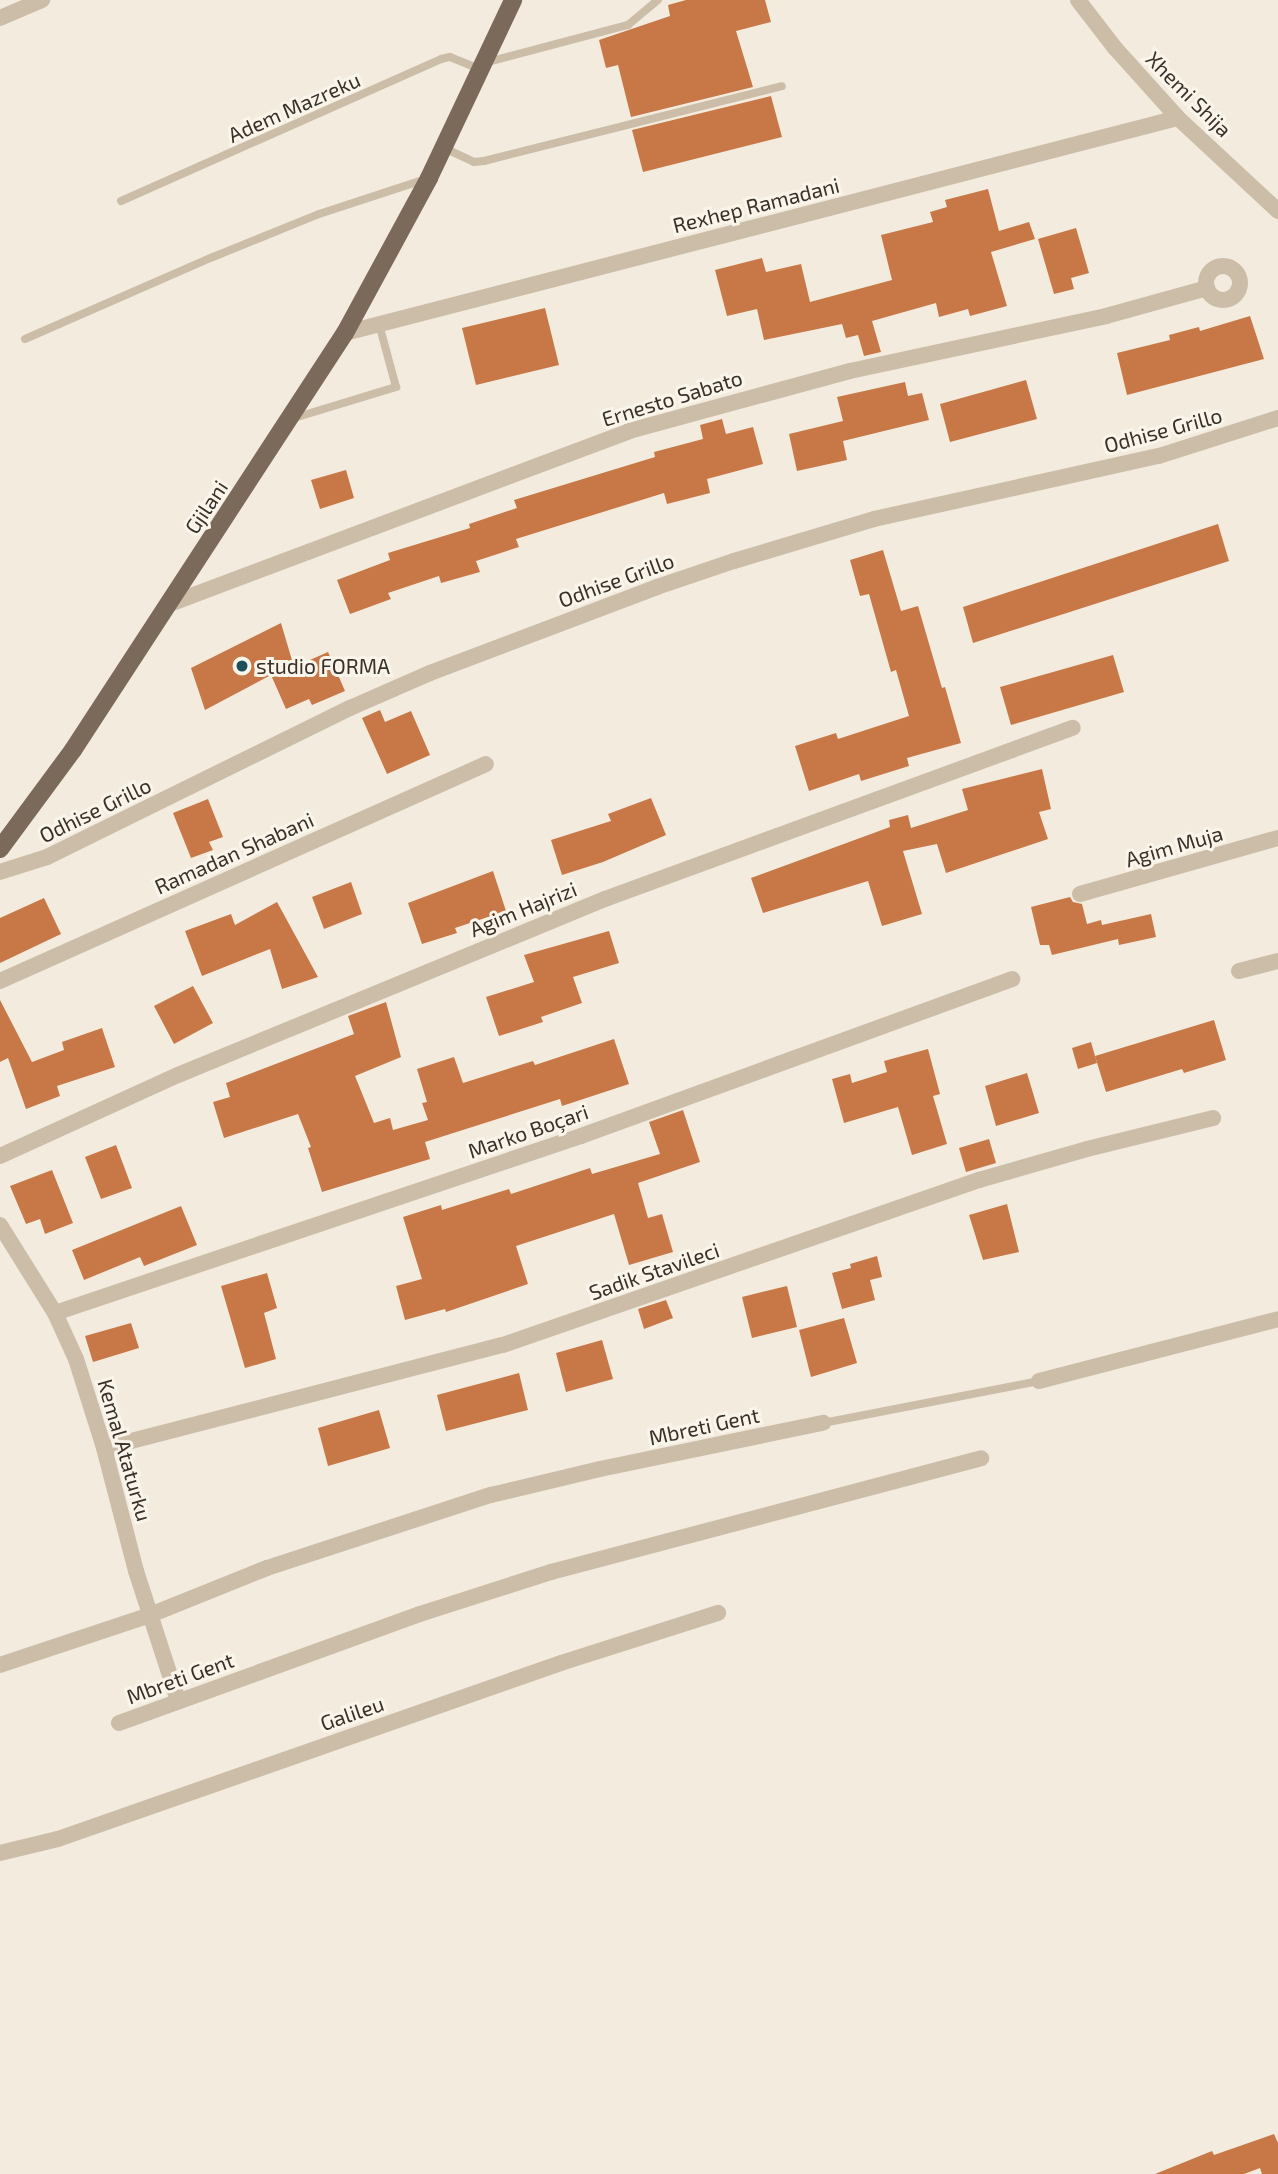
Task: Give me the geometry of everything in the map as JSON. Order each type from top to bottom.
[{"type":"main road","name":"Gjilani","points":[[0,849],[72,750],[345,333],[429,178],[513,0]]},
{"type":"street","points":[[0,18],[42,0]]},
{"type":"street","name":"Xhemi Shija","points":[[1078,0],[1115,48],[1178,118],[1278,211]]},
{"type":"street","name":"Rexhep Ramadani","points":[[345,333],[1178,118]]},
{"type":"street","name":"Ernesto Sabato","points":[[167,605],[629,431],[813,381],[1106,316],[1207,288]]},
{"type":"street","name":"Odhise Grillo","points":[[0,872],[47,857],[407,683],[657,587],[874,519],[1159,456],[1278,418]]},
{"type":"street","name":"Agim Hajrizi","points":[[0,1156],[178,1075],[605,899],[1073,728]]},
{"type":"street","name":"Ramadan Shabani","points":[[0,981],[486,764]]},
{"type":"street","name":"Agim Muja","points":[[1080,894],[1278,838]]},
{"type":"street","points":[[1240,971],[1278,961]]},
{"type":"street","name":"Marko Boçari","points":[[55,1313],[581,1136],[1012,979]]},
{"type":"street","name":"Sadik Stavileci","points":[[104,1448],[503,1345],[979,1180],[1087,1149],[1213,1118]]},
{"type":"street","name":"Kemal Ataturku","points":[[0,1224],[55,1313],[76,1360],[104,1448],[150,1615],[178,1700]]},
{"type":"street","name":"Mbreti Gent","points":[[1039,1381],[1278,1319]]},
{"type":"street","name":"Mbreti Gent","points":[[0,1665],[150,1615],[267,1568],[491,1495],[600,1469],[823,1423]]},
{"type":"street","name":"Mbreti Gent","points":[[119,1723],[420,1614],[551,1572],[981,1458]]},
{"type":"street","name":"Galileu","points":[[0,1853],[58,1839],[561,1663],[718,1613]]},
{"type":"lane","points":[[483,66],[628,24],[658,0]]},
{"type":"lane","name":"Adem Mazreku","points":[[121,201],[441,59],[450,57],[483,66]]},
{"type":"lane","points":[[444,147],[474,162],[484,161],[782,86]]},
{"type":"lane","points":[[26,340],[212,257],[319,214],[429,178]]},
{"type":"lane","points":[[291,418],[396,387],[379,324]]},
{"type":"lane","name":"Mbreti Gent","points":[[823,1423],[1039,1381]]},
{"type":"building","points":[[686,0],[765,0],[771,22],[736,31],[753,87],[631,117],[618,65],[606,68],[599,40],[670,16],[668,5]]},
{"type":"building","points":[[771,96],[782,137],[643,172],[632,130]]},
{"type":"building","points":[[988,189],[999,231],[1029,222],[1035,239],[991,252],[1007,306],[970,316],[968,309],[939,317],[936,303],[872,321],[881,352],[864,356],[858,335],[846,338],[842,324],[764,340],[757,309],[727,316],[715,270],[762,258],[766,272],[801,264],[810,302],[892,280],[881,235],[933,222],[930,212],[947,207],[945,200]]},
{"type":"building","points":[[1076,228],[1089,273],[1071,278],[1074,289],[1054,294],[1038,239]]},
{"type":"building","points":[[545,308],[559,365],[476,385],[462,328]]},
{"type":"building","points":[[1250,316],[1264,359],[1127,395],[1117,353],[1170,340],[1169,335],[1199,327],[1200,331]]},
{"type":"building","points":[[1026,380],[1037,419],[950,442],[940,404]]},
{"type":"building","points":[[905,382],[908,396],[922,393],[929,420],[843,441],[847,460],[797,471],[789,434],[843,421],[837,397]]},
{"type":"building","points":[[722,419],[726,434],[753,427],[763,464],[707,479],[710,493],[667,504],[664,493],[516,539],[519,547],[476,561],[480,572],[441,583],[439,576],[388,593],[391,599],[350,614],[337,580],[390,560],[388,553],[470,528],[469,524],[517,508],[514,500],[655,457],[654,452],[703,439],[700,425]]},
{"type":"building","points":[[346,470],[354,498],[320,509],[311,480]]},
{"type":"building","points":[[1218,524],[1229,561],[973,643],[963,607]]},
{"type":"building","points":[[883,550],[901,611],[918,606],[961,743],[907,758],[909,766],[861,781],[859,774],[809,791],[795,746],[836,733],[838,739],[909,716],[896,670],[891,672],[869,594],[860,596],[850,560]]},
{"type":"building","name":"studio FORMA","points":[[281,623],[294,667],[328,652],[345,691],[312,705],[309,699],[286,709],[271,675],[205,710],[191,668]]},
{"type":"building","points":[[1113,655],[1124,692],[1011,725],[1000,687]]},
{"type":"building","points":[[380,710],[385,722],[411,711],[430,755],[387,774],[362,718]]},
{"type":"building","points":[[1042,769],[1051,809],[1039,812],[1048,839],[946,873],[937,844],[903,851],[922,914],[882,926],[868,881],[763,913],[751,878],[890,827],[889,820],[908,815],[911,828],[968,810],[962,789]]},
{"type":"building","points":[[651,798],[666,835],[603,862],[562,875],[551,840],[611,821],[608,814]]},
{"type":"building","points":[[208,799],[223,837],[209,842],[213,850],[191,858],[173,813]]},
{"type":"building","points":[[493,871],[506,911],[455,928],[457,933],[422,944],[408,903]]},
{"type":"building","points":[[351,882],[362,914],[324,929],[312,897]]},
{"type":"building","points":[[1070,897],[1073,902],[1082,904],[1087,924],[1101,920],[1102,925],[1151,914],[1156,937],[1119,945],[1118,939],[1052,955],[1049,945],[1040,945],[1031,907]]},
{"type":"building","points":[[44,898],[61,934],[0,963],[0,918]]},
{"type":"building","points":[[277,902],[318,977],[282,989],[270,949],[202,976],[185,931],[231,914],[235,925]]},
{"type":"building","points":[[609,931],[619,963],[573,977],[582,1003],[541,1017],[543,1022],[499,1036],[486,997],[534,982],[524,955]]},
{"type":"building","points":[[193,986],[213,1023],[174,1044],[154,1006]]},
{"type":"building","points":[[0,1000],[32,1062],[64,1050],[62,1042],[102,1028],[115,1067],[57,1086],[60,1096],[26,1109],[8,1058],[0,1062]]},
{"type":"building","points":[[386,1002],[401,1057],[355,1076],[374,1123],[390,1118],[393,1130],[428,1120],[422,1103],[427,1102],[417,1069],[454,1057],[463,1083],[533,1061],[535,1065],[614,1039],[629,1084],[562,1106],[560,1099],[425,1142],[430,1159],[322,1192],[308,1148],[311,1147],[298,1114],[224,1138],[213,1102],[230,1097],[226,1083],[354,1034],[348,1016]]},
{"type":"building","points":[[1214,1020],[1226,1060],[1184,1073],[1182,1069],[1106,1092],[1095,1056]]},
{"type":"building","points":[[1091,1042],[1097,1063],[1078,1069],[1072,1048]]},
{"type":"building","points":[[928,1049],[940,1094],[933,1096],[947,1144],[912,1155],[898,1107],[844,1123],[832,1079],[850,1074],[852,1083],[887,1072],[884,1061]]},
{"type":"building","points":[[1027,1073],[1039,1113],[996,1126],[985,1086]]},
{"type":"building","points":[[683,1110],[700,1162],[638,1183],[648,1218],[662,1214],[673,1252],[629,1265],[614,1214],[516,1246],[528,1284],[446,1312],[445,1309],[405,1320],[396,1286],[422,1279],[403,1217],[441,1205],[442,1210],[509,1189],[511,1194],[590,1168],[592,1174],[660,1154],[649,1122]]},
{"type":"building","points":[[989,1139],[996,1163],[966,1172],[959,1148]]},
{"type":"building","points":[[116,1145],[132,1188],[101,1199],[85,1157]]},
{"type":"building","points":[[52,1170],[73,1223],[45,1234],[40,1219],[26,1224],[10,1186]]},
{"type":"building","points":[[1007,1204],[1019,1252],[983,1260],[969,1215]]},
{"type":"building","points":[[181,1206],[197,1245],[144,1266],[140,1257],[84,1280],[72,1250]]},
{"type":"building","points":[[877,1256],[882,1277],[870,1280],[875,1300],[842,1309],[832,1273]]},
{"type":"building","points":[[267,1273],[277,1308],[264,1313],[276,1359],[245,1368],[221,1286]]},
{"type":"building","points":[[787,1286],[797,1327],[752,1338],[742,1297]]},
{"type":"building","points":[[666,1300],[673,1318],[644,1329],[638,1309]]},
{"type":"building","points":[[844,1318],[857,1363],[811,1377],[799,1330]]},
{"type":"building","points":[[131,1323],[139,1348],[93,1362],[85,1336]]},
{"type":"building","points":[[602,1340],[613,1379],[566,1392],[556,1353]]},
{"type":"building","points":[[519,1373],[528,1410],[446,1431],[437,1395]]},
{"type":"building","points":[[379,1410],[390,1448],[328,1466],[318,1428]]},
{"type":"building","points":[[1274,2134],[1278,2143],[1278,2174],[1262,2174],[1260,2168],[1244,2174],[1155,2174],[1212,2151],[1214,2155]]},
{"type":"place","name":"studio FORMA","points":[[242,666]]}]
